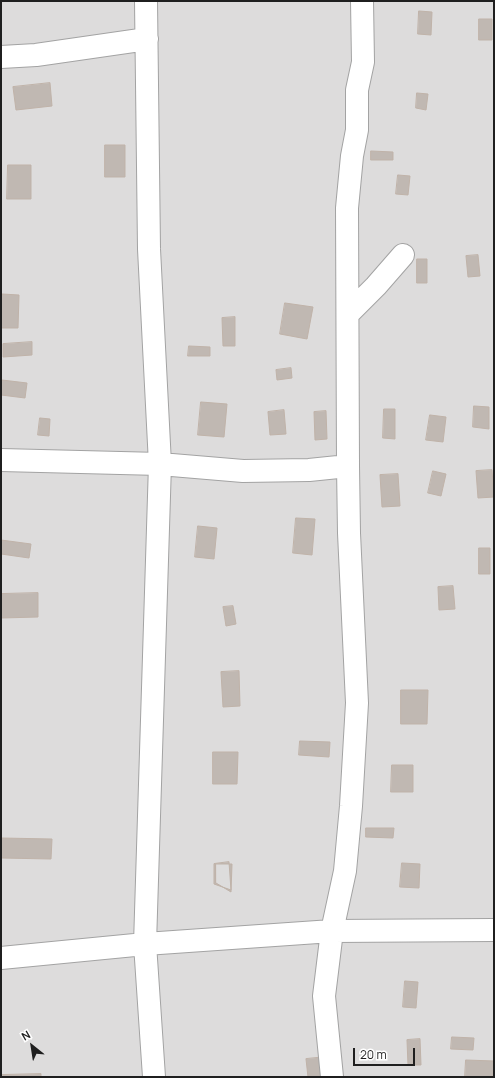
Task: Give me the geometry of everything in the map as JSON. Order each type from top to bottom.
[{"type":"street","points":[[146,1],[149,249],[160,464],[145,944],[154,1077]]},
{"type":"street","points":[[332,1077],[324,996],[332,931],[345,871],[351,806],[357,703],[349,533],[348,314],[346,264],[347,192],[357,130],[357,93],[362,62],[362,1]]},
{"type":"street","points":[[1,57],[36,55],[146,39]]},
{"type":"street","points":[[348,314],[376,286],[403,255]]},
{"type":"street","points":[[1,460],[160,464],[243,471],[309,470],[348,466]]},
{"type":"street","points":[[1,958],[145,944],[332,931],[494,930]]},
{"type":"shaded area","points":[[1,1],[494,1],[494,1077],[1,1077]]},
{"type":"building","points":[[419,11],[432,12],[431,35],[418,34]]},
{"type":"building","points":[[479,19],[492,19],[492,40],[479,40]]},
{"type":"building","points":[[50,83],[52,106],[16,110],[13,87]]},
{"type":"building","points":[[417,93],[428,94],[426,110],[416,108]]},
{"type":"building","points":[[105,145],[125,145],[125,177],[105,177]]},
{"type":"building","points":[[371,151],[393,152],[393,160],[371,160]]},
{"type":"building","points":[[8,165],[31,165],[31,199],[7,199]]},
{"type":"building","points":[[398,175],[410,176],[408,195],[396,194]]},
{"type":"building","points":[[478,255],[480,276],[468,277],[466,256]]},
{"type":"building","points":[[417,259],[427,259],[427,283],[417,283]]},
{"type":"building","points":[[2,294],[19,295],[18,328],[1,328]]},
{"type":"building","points":[[285,303],[313,307],[307,339],[280,334]]},
{"type":"building","points":[[235,317],[235,346],[223,346],[222,318]]},
{"type":"building","points":[[32,342],[32,355],[3,357],[3,344]]},
{"type":"building","points":[[189,346],[210,347],[210,356],[188,356]]},
{"type":"building","points":[[291,368],[292,378],[277,380],[276,370]]},
{"type":"building","points":[[2,380],[27,383],[25,398],[1,395]]},
{"type":"building","points":[[201,402],[227,404],[224,437],[198,435]]},
{"type":"building","points":[[474,406],[489,407],[489,429],[473,427]]},
{"type":"building","points":[[384,409],[395,409],[395,439],[383,438]]},
{"type":"building","points":[[284,410],[286,434],[270,435],[268,412]]},
{"type":"building","points":[[326,411],[327,439],[315,440],[314,412]]},
{"type":"building","points":[[430,415],[446,417],[443,442],[426,440]]},
{"type":"building","points":[[40,418],[50,419],[49,436],[38,435]]},
{"type":"building","points":[[492,470],[494,497],[478,498],[476,471]]},
{"type":"building","points":[[433,471],[446,474],[441,496],[428,493]]},
{"type":"building","points":[[398,474],[400,506],[382,507],[380,475]]},
{"type":"building","points":[[296,518],[315,519],[312,555],[293,553]]},
{"type":"building","points":[[198,526],[217,528],[214,559],[195,557]]},
{"type":"building","points":[[1,540],[31,544],[29,558],[1,554]]},
{"type":"building","points":[[479,548],[490,548],[490,574],[479,574]]},
{"type":"building","points":[[453,586],[455,609],[439,610],[438,587]]},
{"type":"building","points":[[38,593],[38,617],[1,618],[1,594]]},
{"type":"building","points":[[233,606],[236,624],[226,626],[223,607]]},
{"type":"building","points":[[239,671],[240,706],[223,707],[221,672]]},
{"type":"building","points":[[401,690],[428,690],[427,724],[401,724]]},
{"type":"building","points":[[300,741],[330,742],[329,757],[299,755]]},
{"type":"building","points":[[213,752],[238,752],[237,784],[213,784]]},
{"type":"building","points":[[392,765],[413,765],[413,792],[391,792]]},
{"type":"building","points":[[366,828],[394,828],[393,838],[366,837]]},
{"type":"building","points":[[1,838],[52,839],[51,859],[1,858]]},
{"type":"building","points":[[229,862],[231,890],[214,884],[214,864]]},
{"type":"building","points":[[402,863],[420,864],[419,888],[400,887]]},
{"type":"building","points":[[216,864],[232,864],[231,892],[216,883]]},
{"type":"building","points":[[405,981],[418,982],[416,1008],[403,1007]]},
{"type":"building","points":[[452,1037],[474,1038],[473,1050],[451,1049]]},
{"type":"building","points":[[420,1039],[421,1065],[408,1065],[407,1040]]},
{"type":"building","points":[[326,1057],[328,1077],[308,1077],[306,1059]]},
{"type":"building","points":[[466,1060],[494,1061],[493,1077],[465,1077]]},
{"type":"building","points":[[41,1074],[41,1077],[1,1077],[1,1075]]}]
